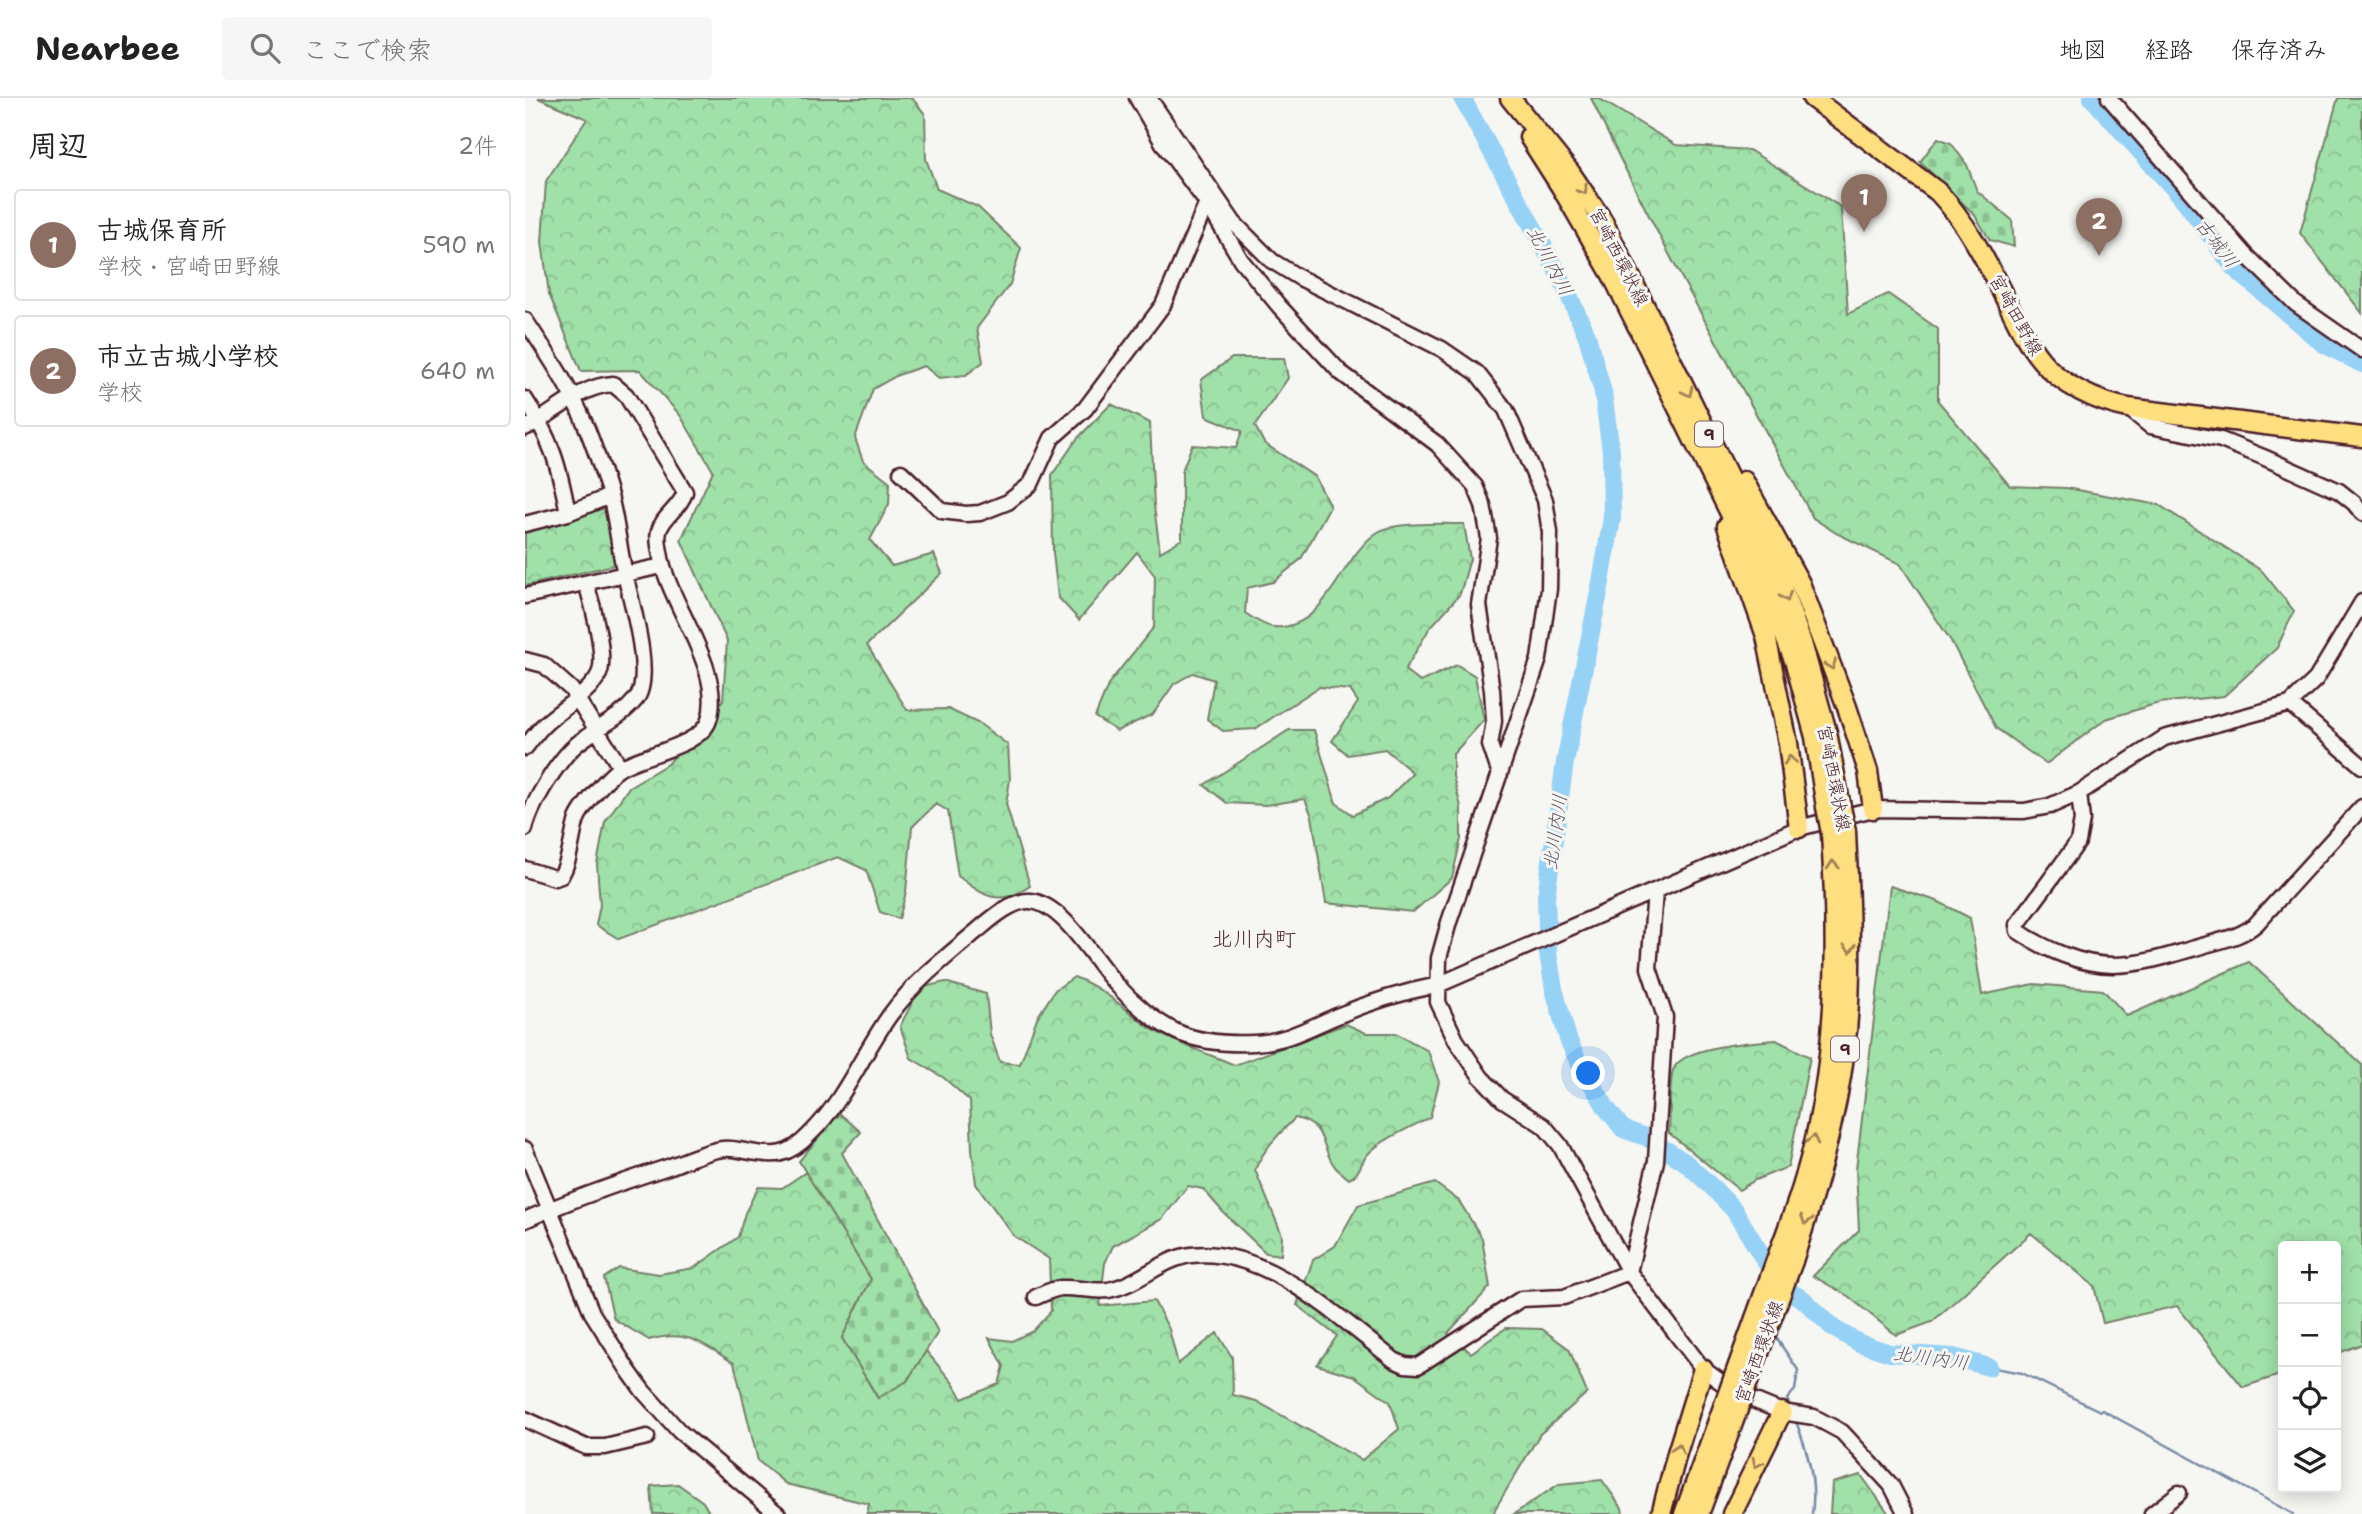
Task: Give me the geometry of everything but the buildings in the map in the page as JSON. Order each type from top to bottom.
[{"type":"main road","name":"宮崎西環状線","points":[[1508,98],[1570,172],[1604,220],[1780,581],[1802,643],[1827,732],[1833,805]]},
{"type":"main road","name":"宮崎西環状線","points":[[1508,98],[1612,275],[1762,578],[1795,663],[1838,832],[1851,959],[1845,1048],[1834,1116],[1818,1181],[1786,1257],[1730,1410],[1699,1514]]},
{"type":"main road","name":"宮崎田野線","points":[[1812,98],[1938,192],[1956,210],[1971,233],[2022,332],[2041,360],[2060,378],[2093,397],[2128,408],[2362,436]]},
{"type":"main road","points":[[1720,455],[1744,481],[1800,583],[1868,771],[1873,809]]},
{"type":"main road","points":[[1729,507],[1726,525],[1766,636],[1788,743],[1799,828]]},
{"type":"main road","points":[[1661,1514],[1703,1369]]},
{"type":"main road","name":"宮崎西環状線","points":[[1684,1514],[1730,1410]]},
{"type":"main road","points":[[1732,1514],[1781,1412]]},
{"type":"street","points":[[1137,98],[1164,145],[1207,203],[1241,260],[1279,306],[1340,372],[1437,444],[1475,486],[1483,505],[1489,537],[1479,605],[1492,690],[1494,721],[1490,745],[1500,774]]},
{"type":"street","points":[[1149,98],[1234,223],[1272,261],[1300,278],[1442,349],[1477,373],[1506,410],[1545,500],[1551,532],[1549,589],[1539,659],[1439,958],[1438,1002],[1456,1040],[1475,1068],[1502,1099],[1544,1126],[1560,1145],[1629,1272],[1703,1369],[1736,1393],[1781,1412],[1814,1417],[1842,1432],[1891,1485],[1906,1514]]},
{"type":"street","points":[[2109,98],[2246,256],[2296,304],[2362,350]]},
{"type":"street","points":[[901,472],[942,511],[967,514],[980,513],[1008,502],[1031,484],[1052,438],[1085,409],[1163,305],[1207,203]]},
{"type":"street","points":[[525,320],[572,397],[587,429],[610,496],[639,629],[642,685],[637,698],[629,706],[576,745],[549,779],[525,829]]},
{"type":"street","points":[[525,428],[540,421],[572,397],[606,384],[613,384],[626,395],[683,485],[684,496],[658,534],[662,566],[699,650],[709,681],[712,707],[709,722],[697,736],[620,767],[607,780],[578,817],[561,876],[555,878],[525,870]]},
{"type":"street","points":[[525,400],[540,421],[559,466],[568,513]]},
{"type":"street","points":[[2128,408],[2150,426],[2221,440],[2339,491],[2362,513]]},
{"type":"street","points":[[525,524],[568,513],[610,496]]},
{"type":"street","points":[[525,596],[662,566]]},
{"type":"street","points":[[525,748],[546,723],[593,683],[601,668],[594,610],[586,583]]},
{"type":"street","points":[[525,1220],[649,1172],[722,1149],[779,1155],[789,1151],[812,1133],[823,1120],[853,1078],[891,1013],[913,989],[993,917],[1021,902],[1033,901],[1059,915],[1070,925],[1117,986],[1166,1026],[1189,1036],[1244,1043],[1273,1042],[1296,1036],[1338,1016],[1403,992],[1437,985],[1799,828],[1873,809],[2024,811],[2050,806],[2079,793],[2164,738],[2290,704],[2316,679],[2362,602]]},
{"type":"street","points":[[525,660],[544,665],[577,697],[620,767]]},
{"type":"street","points":[[2290,704],[2362,766]]},
{"type":"street","points":[[2079,793],[2082,820],[2078,842],[2017,925],[2018,931],[2061,953],[2085,961],[2113,965],[2180,953],[2245,933],[2362,807]]},
{"type":"street","points":[[1629,1272],[1656,1161],[1659,1120],[1665,1017],[1649,968],[1655,892]]},
{"type":"street","points":[[525,1149],[591,1313],[643,1391],[679,1431],[778,1514]]},
{"type":"street","points":[[1035,1297],[1058,1288],[1108,1290],[1168,1261],[1189,1255],[1241,1259],[1258,1264],[1302,1290],[1394,1360],[1405,1365],[1418,1366],[1521,1299],[1564,1297],[1629,1272]]},
{"type":"street","points":[[525,1419],[586,1447],[605,1447],[647,1437]]},
{"type":"street","points":[[2153,1514],[2179,1493]]},
{"type":"green space","points":[[538,98],[912,98],[925,114],[926,159],[937,189],[978,207],[1021,248],[1010,284],[977,328],[983,362],[966,375],[939,378],[924,366],[898,375],[873,389],[855,438],[863,461],[890,482],[889,504],[870,540],[892,566],[934,554],[942,573],[867,645],[907,710],[948,709],[980,724],[1008,745],[1010,780],[1006,804],[1030,886],[1009,896],[992,897],[958,876],[948,811],[936,804],[912,827],[906,892],[899,919],[880,912],[866,870],[838,857],[619,939],[596,925],[600,905],[597,864],[605,822],[629,787],[669,763],[723,700],[727,641],[681,540],[713,471],[680,415],[640,370],[581,371],[549,294],[542,242],[546,181],[587,119]]},
{"type":"green space","points":[[1591,98],[1598,98],[1676,145],[1749,150],[1841,207],[1848,314],[1888,294],[1938,329],[1938,401],[2010,486],[2066,488],[2159,505],[2262,571],[2294,611],[2277,648],[2224,696],[2159,703],[2106,719],[2046,764],[1996,728],[1951,641],[1900,564],[1836,533],[1813,518],[1671,258]]},
{"type":"green space","points":[[2338,98],[2362,98],[2362,313],[2300,233]]},
{"type":"green space","points":[[1938,138],[1951,143],[1967,165],[1977,191],[2012,220],[2014,247],[1990,240],[1974,214],[1920,162]]},
{"type":"green space","points":[[1232,358],[1284,358],[1288,378],[1255,426],[1264,443],[1315,477],[1330,506],[1301,559],[1273,582],[1247,588],[1245,613],[1270,627],[1292,625],[1307,617],[1320,605],[1353,558],[1378,532],[1407,525],[1464,524],[1470,559],[1460,594],[1429,629],[1405,670],[1420,682],[1457,665],[1475,676],[1484,720],[1453,754],[1453,776],[1461,807],[1461,839],[1452,878],[1413,912],[1326,903],[1312,816],[1305,799],[1266,805],[1227,803],[1204,785],[1289,730],[1314,730],[1336,803],[1353,815],[1388,798],[1413,773],[1385,749],[1348,755],[1332,741],[1358,702],[1350,690],[1319,687],[1255,729],[1223,731],[1207,719],[1214,680],[1193,673],[1174,684],[1153,714],[1117,731],[1095,717],[1109,683],[1154,627],[1155,576],[1137,552],[1079,620],[1058,597],[1053,553],[1052,475],[1077,439],[1111,404],[1150,423],[1154,506],[1160,552],[1182,539],[1182,471],[1192,445],[1236,448],[1242,431],[1206,416],[1201,380]]},
{"type":"green space","points":[[608,507],[622,563],[525,586],[525,529]]},
{"type":"green space","points":[[1890,886],[1937,901],[1970,918],[1982,995],[2034,984],[2103,990],[2127,1016],[2249,962],[2362,1065],[2362,1344],[2341,1352],[2341,1241],[2278,1241],[2278,1376],[2243,1387],[2177,1306],[2103,1323],[2094,1286],[2031,1233],[1932,1322],[1896,1335],[1848,1296],[1813,1276],[1859,1230],[1856,1169]]},
{"type":"green space","points":[[1074,977],[1104,993],[1158,1033],[1235,1065],[1346,1024],[1366,1033],[1396,1033],[1428,1051],[1439,1082],[1430,1117],[1373,1149],[1365,1157],[1356,1174],[1349,1179],[1336,1168],[1322,1138],[1306,1121],[1295,1118],[1267,1148],[1255,1170],[1282,1235],[1281,1255],[1266,1253],[1203,1189],[1188,1186],[1162,1219],[1113,1246],[1105,1263],[1100,1306],[1154,1301],[1169,1329],[1178,1364],[1217,1333],[1232,1357],[1233,1395],[1256,1401],[1362,1460],[1399,1429],[1390,1402],[1354,1376],[1317,1365],[1337,1336],[1297,1305],[1313,1260],[1335,1246],[1358,1205],[1435,1183],[1459,1201],[1482,1238],[1490,1287],[1448,1333],[1471,1353],[1506,1328],[1542,1329],[1569,1349],[1587,1393],[1540,1434],[1494,1514],[867,1514],[869,1504],[786,1484],[758,1461],[734,1363],[695,1340],[674,1336],[649,1340],[614,1319],[604,1278],[619,1268],[659,1274],[694,1268],[738,1237],[745,1213],[758,1187],[782,1188],[806,1172],[871,1279],[842,1338],[877,1397],[907,1381],[926,1351],[953,1383],[962,1399],[999,1384],[1004,1366],[989,1338],[1012,1341],[1033,1331],[1051,1311],[1049,1259],[1014,1236],[976,1184],[970,1101],[944,1078],[911,1058],[900,1026],[920,988],[945,982],[986,994],[990,1034],[1000,1062],[1020,1064],[1037,1018],[1055,990]]},
{"type":"green space","points":[[1776,1040],[1810,1057],[1788,1167],[1755,1180],[1739,1190],[1669,1133],[1672,1073],[1681,1061],[1705,1050]]},
{"type":"green space","points":[[839,1113],[861,1132],[842,1153],[938,1332],[907,1381],[878,1398],[842,1338],[871,1279],[799,1161]]},
{"type":"green space","points":[[1861,1475],[1889,1514],[1830,1514],[1832,1483]]},
{"type":"green space","points":[[1602,1480],[1622,1508],[1623,1514],[1514,1514],[1559,1484]]},
{"type":"green space","points":[[678,1484],[703,1502],[710,1514],[653,1514],[651,1486]]},
{"type":"waterway","name":"北川内川","points":[[1462,98],[1562,280],[1587,336],[1603,392],[1611,451],[1612,518],[1565,762],[1546,897],[1548,953],[1554,989],[1568,1039],[1607,1109],[1623,1129],[1646,1137],[1685,1162],[1713,1188],[1734,1210],[1773,1274],[1788,1291],[1803,1299],[1833,1328],[1859,1343],[1890,1353],[1953,1357],[1989,1367]]},
{"type":"waterway","name":"古城川","points":[[2092,98],[2185,201],[2234,268],[2322,343],[2362,364]]},
{"type":"waterway","points":[[1775,1332],[1798,1370],[1795,1390],[1787,1399],[1791,1409]]},
{"type":"waterway","points":[[1989,1367],[2022,1373],[2102,1410],[2293,1514]]},
{"type":"waterway","points":[[1795,1419],[1810,1465],[1812,1514]]},
{"type":"place","name":"古城保育所","points":[[1864,232]]},
{"type":"place","name":"市立古城小学校","points":[[2099,256]]},
{"type":"district","name":"北川内町","points":[[1254,939]]}]
